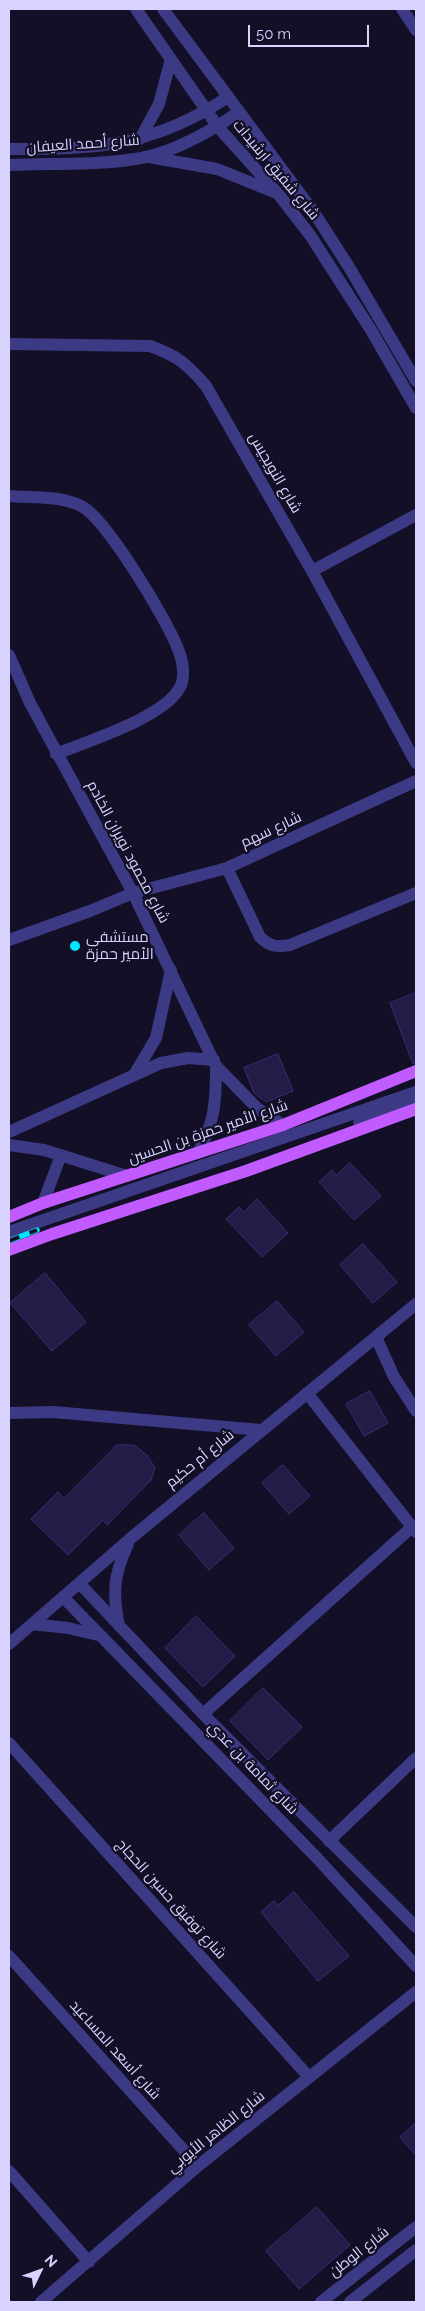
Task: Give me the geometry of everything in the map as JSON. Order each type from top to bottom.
[{"type":"main road","name":"شارع الأمير حمزة بن الحسين","points":[[9,1217],[42,1203],[283,1125],[416,1071]]},
{"type":"main road","points":[[9,1250],[52,1234],[246,1171],[416,1109]]},
{"type":"street","name":"شارع شفيق ارشيدات","points":[[136,9],[218,127],[279,194],[315,243],[416,408]]},
{"type":"street","name":"شارع شفيق ارشيدات","points":[[163,9],[313,211],[349,267],[416,381]]},
{"type":"street","points":[[402,9],[416,30]]},
{"type":"street","points":[[140,139],[159,104],[171,59]]},
{"type":"street","name":"شارع أحمد العيفان","points":[[9,149],[78,149],[109,146],[140,139],[184,123],[228,97]]},
{"type":"street","name":"شارع أحمد العيفان","points":[[9,165],[114,161],[147,157],[182,145],[218,127],[239,112]]},
{"type":"street","points":[[147,157],[217,169],[279,194]]},
{"type":"street","name":"شارع النويجيس","points":[[9,344],[150,346],[167,352],[188,364],[206,386],[312,571],[416,763]]},
{"type":"street","points":[[9,496],[64,499],[84,508],[102,525],[138,577],[172,635],[182,663],[181,687],[166,705],[142,718],[56,754]]},
{"type":"street","points":[[312,571],[416,515]]},
{"type":"street","name":"شارع محمود نويران الخادم","points":[[9,656],[56,754],[133,893],[215,1063],[257,1108],[283,1125]]},
{"type":"street","name":"شارع سهم","points":[[9,940],[90,912],[133,893],[227,868],[416,781]]},
{"type":"street","points":[[227,868],[260,937],[266,943],[276,947],[290,944],[416,893]]},
{"type":"street","points":[[134,1075],[156,1038],[171,970]]},
{"type":"street","points":[[9,1132],[134,1075],[176,1059],[215,1063]]},
{"type":"street","name":"شارع محمود نويران الخادم","points":[[198,1153],[209,1133],[214,1115],[215,1063]]},
{"type":"street","points":[[9,1232],[416,1092]]},
{"type":"street","points":[[9,1241],[302,1139],[416,1102]]},
{"type":"street","points":[[9,1145],[44,1150],[127,1176]]},
{"type":"street","points":[[42,1203],[61,1155]]},
{"type":"street","name":"شارع أم حكيم","points":[[9,1644],[131,1538],[416,1304]]},
{"type":"street","points":[[376,1337],[394,1377],[416,1411]]},
{"type":"street","points":[[203,1714],[414,1530],[307,1393]]},
{"type":"street","points":[[9,1413],[53,1412],[261,1430]]},
{"type":"street","points":[[119,1626],[114,1603],[114,1580],[119,1563],[131,1538]]},
{"type":"street","name":"شارع ثمامة بن عدي","points":[[79,1583],[203,1714],[416,1927]]},
{"type":"street","name":"شارع ثمامة بن عدي","points":[[63,1597],[99,1636],[277,1816],[416,1966]]},
{"type":"street","points":[[32,1624],[68,1628],[99,1636]]},
{"type":"street","name":"شارع توفيق حسين الحجاج","points":[[9,1743],[309,2077]]},
{"type":"street","points":[[329,1841],[416,1758]]},
{"type":"street","name":"شارع أسعد المساعيد","points":[[9,1956],[198,2166]]},
{"type":"street","name":"شارع الظاهر الأيوبي","points":[[41,2302],[198,2166],[416,1992]]},
{"type":"street","points":[[9,2172],[89,2262]]},
{"type":"street","name":"شارع الوطن","points":[[321,2302],[416,2227]]},
{"type":"street","points":[[350,2302],[416,2250]]},
{"type":"building","points":[[416,993],[416,1063],[413,1064],[390,1003]]},
{"type":"building","points":[[278,1054],[293,1091],[266,1102],[254,1093],[244,1068]]},
{"type":"building","points":[[350,1163],[381,1196],[354,1220],[319,1182],[332,1170],[336,1175]]},
{"type":"building","points":[[257,1199],[288,1233],[262,1257],[226,1219],[239,1207],[244,1212]]},
{"type":"building","points":[[363,1244],[397,1282],[373,1303],[340,1265]]},
{"type":"building","points":[[45,1273],[86,1322],[52,1351],[10,1303]]},
{"type":"building","points":[[277,1301],[304,1332],[276,1356],[249,1325]]},
{"type":"building","points":[[370,1391],[388,1423],[364,1436],[346,1404]]},
{"type":"building","points":[[117,1445],[134,1445],[147,1455],[155,1468],[151,1480],[107,1525],[103,1520],[68,1555],[31,1519],[58,1492],[64,1498]]},
{"type":"building","points":[[283,1465],[310,1496],[289,1514],[262,1483]]},
{"type":"building","points":[[204,1513],[234,1548],[209,1570],[179,1535]]},
{"type":"building","points":[[196,1616],[235,1656],[203,1687],[165,1648]]},
{"type":"building","points":[[263,1688],[302,1727],[268,1760],[230,1721]]},
{"type":"building","points":[[294,1892],[349,1956],[318,1981],[261,1912],[274,1901],[278,1905]]},
{"type":"building","points":[[416,2123],[416,2156],[400,2137]]},
{"type":"building","points":[[317,2207],[350,2245],[299,2289],[266,2251]]},
{"type":"railway","points":[[9,1241],[37,1230]]},
{"type":"place","name":"مستشفى الأمير حمزة","points":[[75,946]]}]
